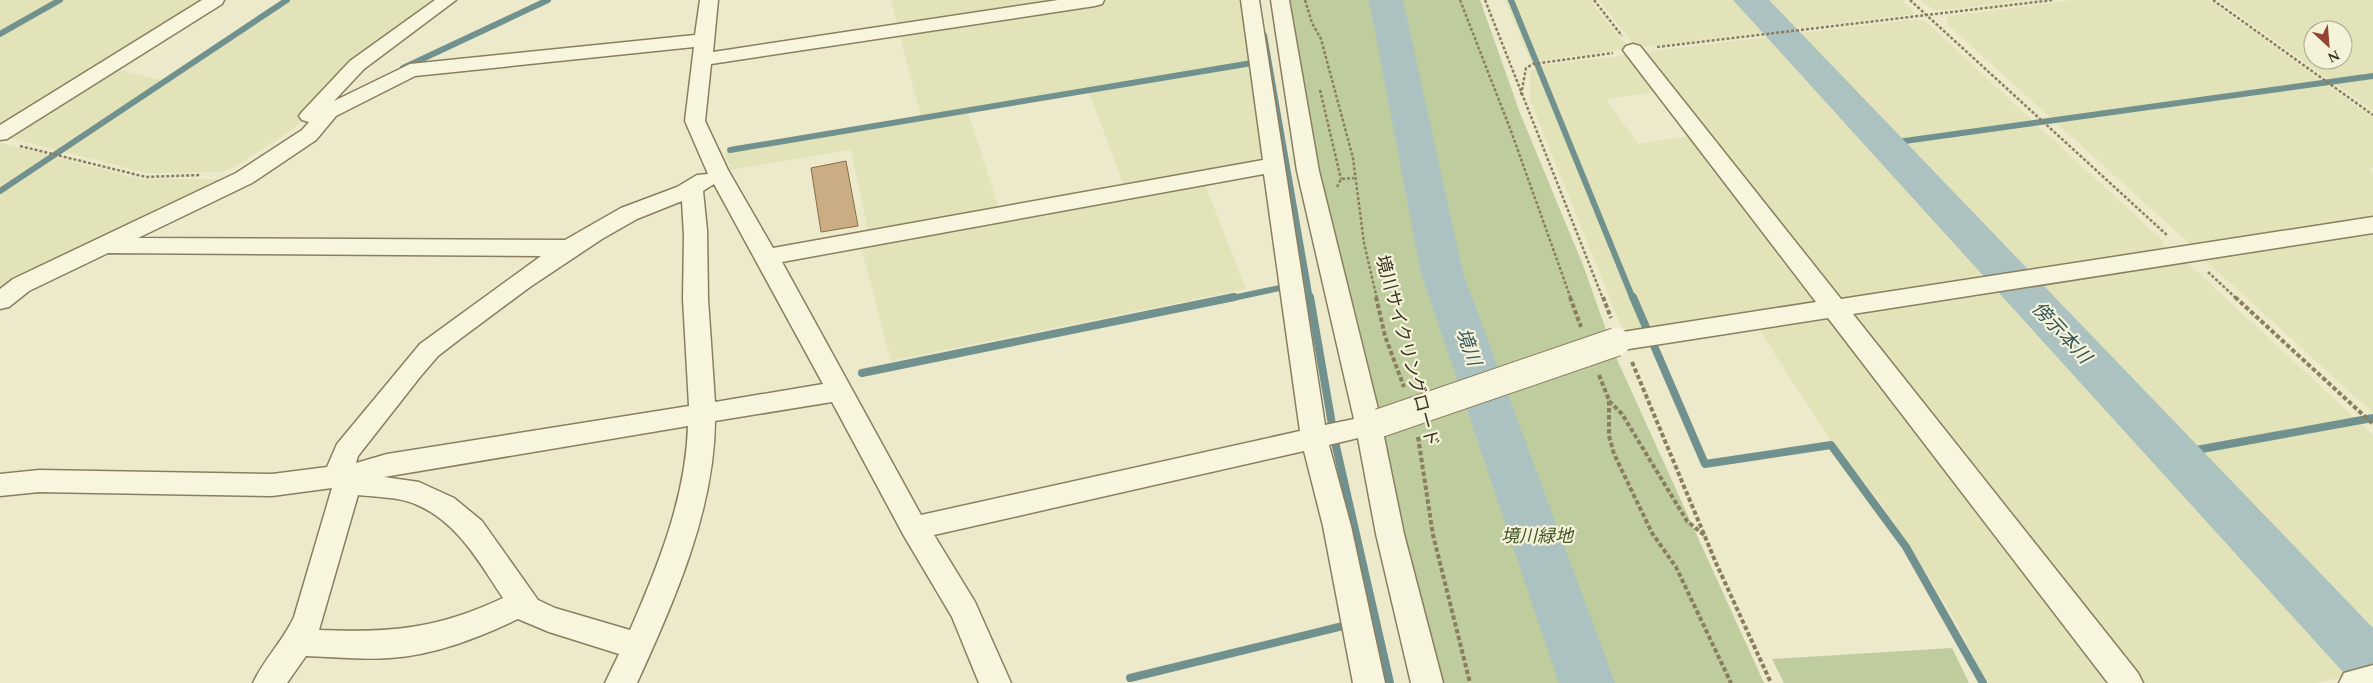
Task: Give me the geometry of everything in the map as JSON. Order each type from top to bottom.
[{"type":"street","points":[[0,134],[215,0]]},
{"type":"street","points":[[0,301],[21,285],[244,178],[309,135],[322,111],[357,65],[447,0]]},
{"type":"street","points":[[709,0],[696,121],[717,170],[767,257],[914,528],[964,611],[995,683]]},
{"type":"street","points":[[232,174],[290,136],[322,111],[410,70],[703,50],[1095,0]]},
{"type":"street","points":[[1250,0],[1314,438],[1337,526],[1369,683]]},
{"type":"street","points":[[1280,0],[1308,171],[1390,534],[1426,683]]},
{"type":"street","points":[[1633,50],[2127,683]]},
{"type":"street","points":[[767,257],[1275,164]]},
{"type":"street","points":[[269,683],[298,642],[309,617],[345,478],[347,451],[411,370],[430,350],[570,248],[639,209],[692,190],[717,170]]},
{"type":"street","points":[[621,683],[638,646],[676,546],[693,492],[700,450],[701,412],[695,292],[696,243],[692,190]]},
{"type":"street","points":[[914,528],[1367,426],[1616,342],[2373,225]]},
{"type":"street","points":[[105,246],[570,248]]},
{"type":"street","points":[[0,484],[39,481],[272,486],[345,478],[388,465],[840,390]]},
{"type":"street","points":[[345,478],[419,493],[444,506],[472,529],[527,609],[549,619],[638,646]]},
{"type":"street","points":[[298,642],[370,645],[412,642],[463,629],[523,602]]},
{"type":"street","points":[[2355,683],[2373,679]]},
{"type":"path","name":"境川サイクリングロード","points":[[1305,0],[1310,20],[1323,47],[1353,158],[1364,243],[1385,336],[1405,390]]},
{"type":"path","points":[[1594,0],[1633,50]]},
{"type":"path","points":[[1910,0],[2373,424]]},
{"type":"path","points":[[1520,95],[1526,68],[1533,64],[1633,50],[2053,0]]},
{"type":"path","points":[[2213,0],[2373,115]]},
{"type":"path","points":[[1318,84],[1341,179]]},
{"type":"path","points":[[18,145],[146,177],[232,174]]},
{"type":"path","points":[[1609,400],[1622,414],[1686,521],[1705,536]]},
{"type":"path","name":"境川サイクリングロード","points":[[1417,435],[1433,535],[1470,683]]},
{"type":"green space","points":[[0,0],[209,0],[0,131]]},
{"type":"green space","points":[[293,0],[444,0],[289,132],[231,169],[219,172],[146,173],[6,137],[112,68],[169,82]]},
{"type":"green space","points":[[891,0],[1079,0],[898,27]]},
{"type":"green space","points":[[1109,0],[1245,0],[1264,163],[1125,188],[1089,93],[968,113],[1000,211],[869,235],[851,150],[731,170],[724,153],[922,121],[899,32]]},
{"type":"green space","name":"境川緑地","points":[[1275,0],[1480,0],[1520,113],[1583,265],[1615,355],[1764,683],[1421,683]]},
{"type":"green space","points":[[1505,0],[1590,0],[1626,45],[1626,49],[1531,62]]},
{"type":"green space","points":[[1599,0],[1902,0],[1915,14],[1642,47],[1634,45]]},
{"type":"green space","points":[[1921,0],[2030,0],[1934,10]]},
{"type":"green space","points":[[2073,0],[2209,0],[2303,68],[2303,70],[2306,70],[2373,118],[2373,168],[2369,169],[2373,173],[2373,221],[2207,246],[2190,244],[1947,24],[1947,16]]},
{"type":"green space","points":[[2218,0],[2373,0],[2373,111],[2316,70],[2353,70],[2353,20],[2303,20],[2303,61]]},
{"type":"green space","points":[[1916,19],[1925,21],[2163,241],[2165,248],[2160,253],[1840,301],[1646,54],[1654,51]]},
{"type":"green space","points":[[1627,55],[1660,91],[1606,99],[1638,144],[1695,135],[1824,302],[1636,334],[1621,326],[1530,100],[1530,72],[1542,65]]},
{"type":"green space","points":[[0,143],[141,179],[220,179],[222,183],[0,292]]},
{"type":"green space","points":[[1204,182],[1246,289],[891,361],[860,243]]},
{"type":"green space","points":[[2373,230],[2373,413],[2206,261],[2207,255]]},
{"type":"green space","points":[[2174,259],[2189,264],[2373,435],[2373,671],[2314,683],[2135,683],[1849,316],[1852,309]]},
{"type":"green space","points":[[1826,313],[2120,683],[1987,683],[1956,622],[1918,559],[1875,495],[1833,444],[1756,325]]},
{"type":"green space","points":[[1952,648],[1969,683],[1784,683],[1772,659]]},
{"type":"building","points":[[846,161],[858,226],[821,232],[811,168]]},
{"type":"waterway","points":[[0,34],[60,0]]},
{"type":"waterway","points":[[0,191],[287,0]]},
{"type":"waterway","points":[[403,68],[548,0]]},
{"type":"waterway","name":"境川","points":[[1386,0],[1442,273],[1587,683]]},
{"type":"waterway","points":[[1511,0],[1633,299]]},
{"type":"waterway","name":"傍示本川","points":[[1750,0],[2373,666]]},
{"type":"waterway","points":[[1264,35],[1310,299]]},
{"type":"waterway","points":[[730,150],[1258,62]]},
{"type":"waterway","points":[[1883,144],[2373,76]]},
{"type":"waterway","points":[[1228,299],[1289,286]]},
{"type":"waterway","points":[[862,373],[1234,297]]},
{"type":"waterway","points":[[1310,297],[1335,442],[1390,683]]},
{"type":"waterway","points":[[1633,297],[1705,464],[1831,445],[1906,547],[1983,683]]},
{"type":"waterway","points":[[2174,454],[2373,418]]},
{"type":"waterway","points":[[1130,678],[1351,624]]}]
